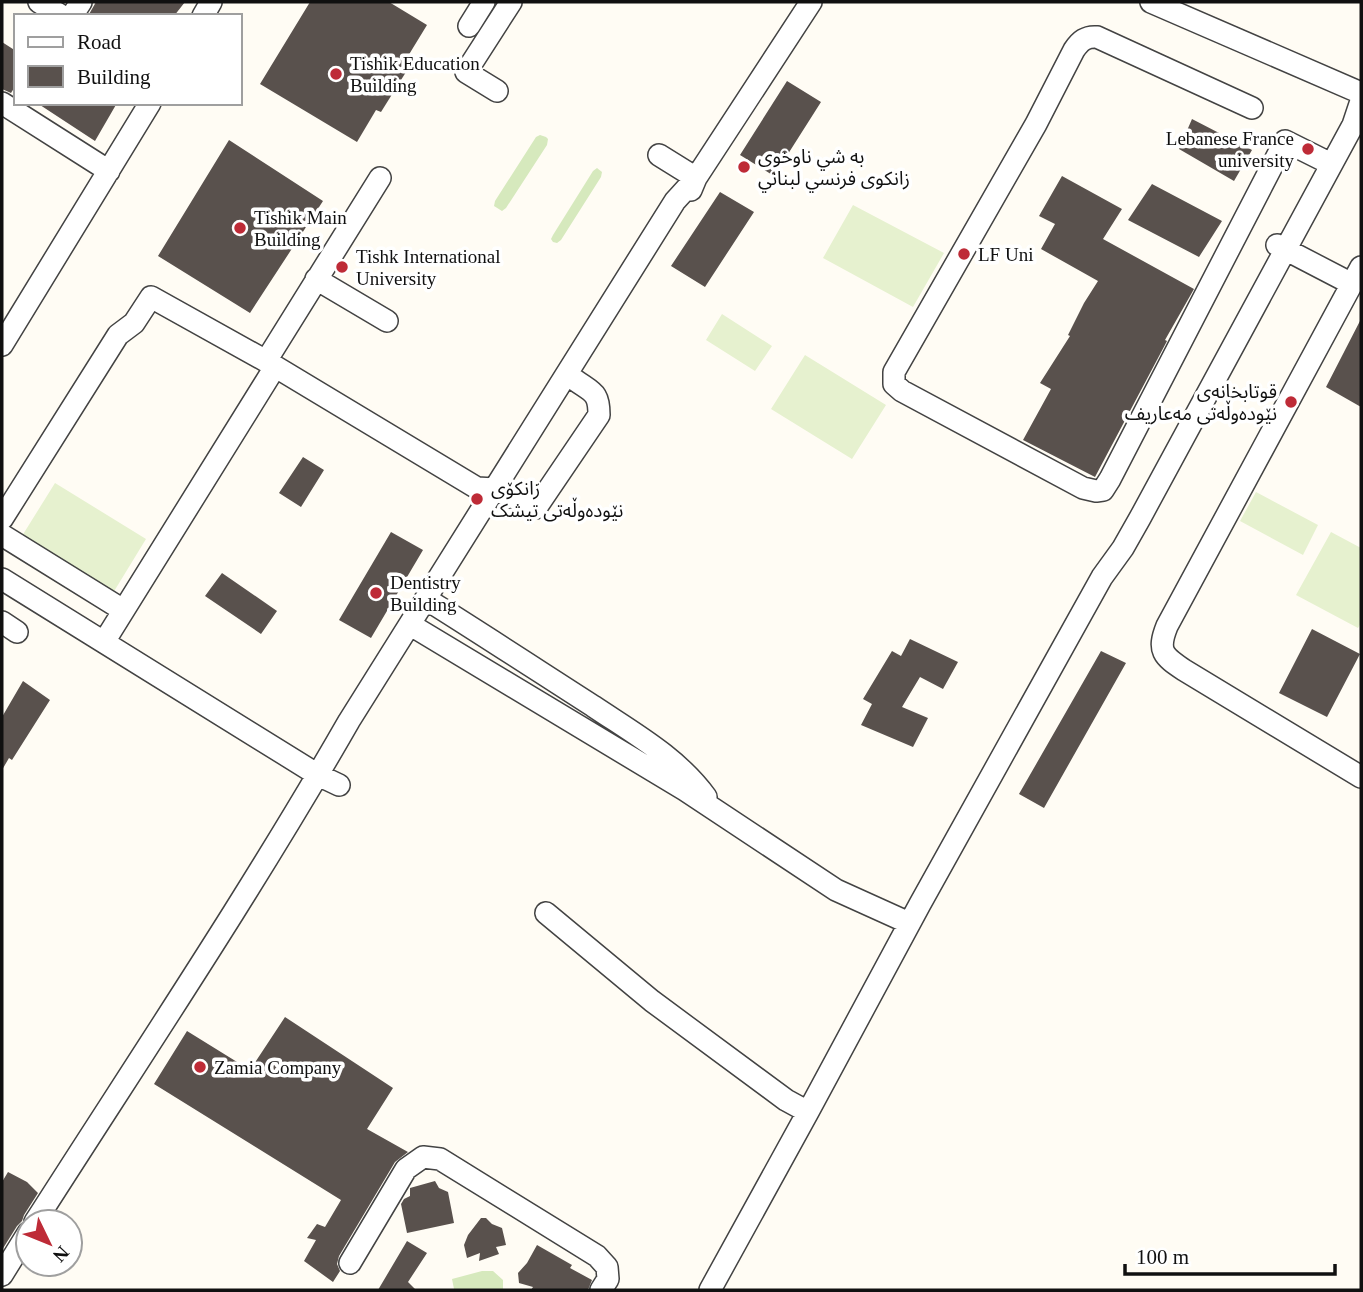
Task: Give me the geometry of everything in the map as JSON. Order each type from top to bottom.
[{"type":"street","points":[[39,2],[59,14]]},
{"type":"street","points":[[469,26],[484,2]]},
{"type":"street","points":[[497,91],[466,72],[510,2]]},
{"type":"street","points":[[318,775],[349,739],[419,630],[675,201],[696,178],[811,2]]},
{"type":"street","points":[[1151,2],[1361,100]]},
{"type":"street","points":[[1252,108],[1097,37],[1081,41],[894,372],[894,384],[902,391],[1083,488],[1103,490],[1286,141],[1323,160]]},
{"type":"street","points":[[1281,248],[1323,160],[1346,119],[1361,100]]},
{"type":"street","points":[[710,1290],[909,923],[1102,577],[1130,514],[1353,125],[1361,100]]},
{"type":"street","points":[[2,345],[149,105]]},
{"type":"street","points":[[12,106],[109,171]]},
{"type":"street","points":[[659,155],[696,178]]},
{"type":"street","points":[[104,642],[270,364],[316,279],[380,178]]},
{"type":"street","points":[[44,1208],[318,775],[349,721],[575,380],[684,207],[696,178]]},
{"type":"street","points":[[1281,248],[1357,276],[1167,626],[1161,647],[1165,656],[1184,670],[1361,777]]},
{"type":"street","points":[[316,279],[387,321]]},
{"type":"street","points":[[2,519],[118,335],[134,323],[151,297],[270,364],[477,488],[500,491],[536,508],[599,415],[599,399],[575,380]]},
{"type":"street","points":[[2,535],[123,610]]},
{"type":"street","points":[[2,579],[318,775],[339,785]]},
{"type":"street","points":[[434,604],[645,741],[683,769],[715,810]]},
{"type":"street","points":[[419,630],[685,790],[836,890],[909,923]]},
{"type":"street","points":[[546,913],[652,1001],[786,1100],[808,1112]]},
{"type":"street","points":[[350,1263],[406,1170],[423,1157],[440,1159],[597,1256],[607,1267],[608,1279],[601,1290]]},
{"type":"street","points":[[2,1275],[14,1256]]},
{"type":"green space","points":[[540,135],[548,139],[547,145],[502,211],[494,206],[495,201],[536,137]]},
{"type":"green space","points":[[597,168],[602,172],[601,177],[561,240],[553,242],[553,235]]},
{"type":"green space","points":[[853,205],[944,253],[913,307],[823,258]]},
{"type":"green space","points":[[722,314],[772,346],[755,371],[706,340]]},
{"type":"green space","points":[[805,355],[886,405],[852,459],[771,409]]},
{"type":"green space","points":[[55,483],[146,539],[113,593],[22,536]]},
{"type":"green space","points":[[1256,492],[1318,525],[1303,555],[1240,521]]},
{"type":"green space","points":[[1331,532],[1361,548],[1361,623],[1358,628],[1296,595]]},
{"type":"green space","points":[[482,1271],[493,1271],[503,1280],[503,1290],[454,1289],[452,1279]]},
{"type":"building","points":[[96,2],[185,2],[176,14],[89,14]]},
{"type":"building","name":"Tishik Education Building","points":[[310,2],[389,2],[427,25],[405,61],[411,64],[381,112],[376,110],[357,142],[260,84]]},
{"type":"building","points":[[2,42],[14,50],[14,88],[11,93],[2,89]]},
{"type":"building","points":[[787,81],[821,102],[774,176],[740,155]]},
{"type":"building","points":[[40,105],[116,105],[95,141]]},
{"type":"building","points":[[1192,119],[1252,150],[1234,181],[1179,149]]},
{"type":"building","name":"Tishik Main Building","points":[[229,140],[323,201],[250,313],[158,256]]},
{"type":"building","points":[[1062,176],[1122,209],[1103,239],[1194,289],[1095,477],[1023,440],[1051,389],[1040,383],[1070,336],[1068,335],[1084,303],[1098,281],[1041,249],[1055,224],[1039,216]]},
{"type":"building","points":[[1152,184],[1222,221],[1199,257],[1128,220]]},
{"type":"building","points":[[720,192],[754,212],[705,287],[671,266]]},
{"type":"building","points":[[1361,319],[1361,407],[1326,387]]},
{"type":"building","points":[[303,457],[324,470],[301,507],[279,493]]},
{"type":"building","name":"Dentistry Building","points":[[391,532],[423,550],[371,638],[339,620]]},
{"type":"building","points":[[222,573],[277,611],[261,634],[205,596]]},
{"type":"building","points":[[1312,629],[1360,654],[1327,717],[1279,693]]},
{"type":"building","points":[[910,639],[958,662],[943,689],[920,677],[902,707],[928,718],[913,747],[861,725],[872,704],[863,699],[892,651],[901,656]]},
{"type":"building","points":[[1101,651],[1126,663],[1044,808],[1019,794]]},
{"type":"building","points":[[23,681],[50,700],[12,760],[9,758],[2,770],[2,717]]},
{"type":"building","points":[[285,1017],[393,1088],[367,1129],[408,1152],[395,1162],[339,1256],[337,1264],[340,1271],[333,1282],[304,1261],[316,1240],[307,1238],[317,1224],[325,1227],[341,1200],[154,1084],[187,1031],[250,1070]]},
{"type":"building","points":[[8,1172],[27,1182],[38,1193],[28,1208],[14,1208],[14,1231],[2,1250],[2,1182]]},
{"type":"building","points":[[435,1181],[439,1188],[448,1192],[454,1223],[407,1233],[401,1204],[410,1196],[410,1188]]},
{"type":"building","points":[[481,1218],[486,1218],[502,1228],[506,1245],[496,1247],[499,1254],[479,1261],[480,1253],[467,1258],[464,1245]]},
{"type":"building","points":[[407,1241],[427,1253],[408,1282],[416,1290],[378,1290]]},
{"type":"building","points":[[537,1245],[592,1280],[588,1290],[531,1290],[533,1287],[519,1283],[518,1273]]},
{"type":"place","name":"Tishik Education Building","points":[[336,74]]},
{"type":"place","name":"Lebanese France university","points":[[1308,149]]},
{"type":"place","name":"به شي ناوخوى زانكوى فرنسي لبناني","points":[[744,167]]},
{"type":"place","name":"Tishik Main Building","points":[[240,228]]},
{"type":"place","name":"LF Uni","points":[[964,254]]},
{"type":"place","name":"Tishk International University","points":[[342,267]]},
{"type":"place","name":"قوتابخانەی نێودەوڵەتی مەعاریف","points":[[1291,402]]},
{"type":"place","name":"زانکۆی نێودەوڵەتی تیشک","points":[[477,499]]},
{"type":"place","name":"Dentistry Building","points":[[376,593]]},
{"type":"place","name":"Zamia Company","points":[[200,1067]]}]
